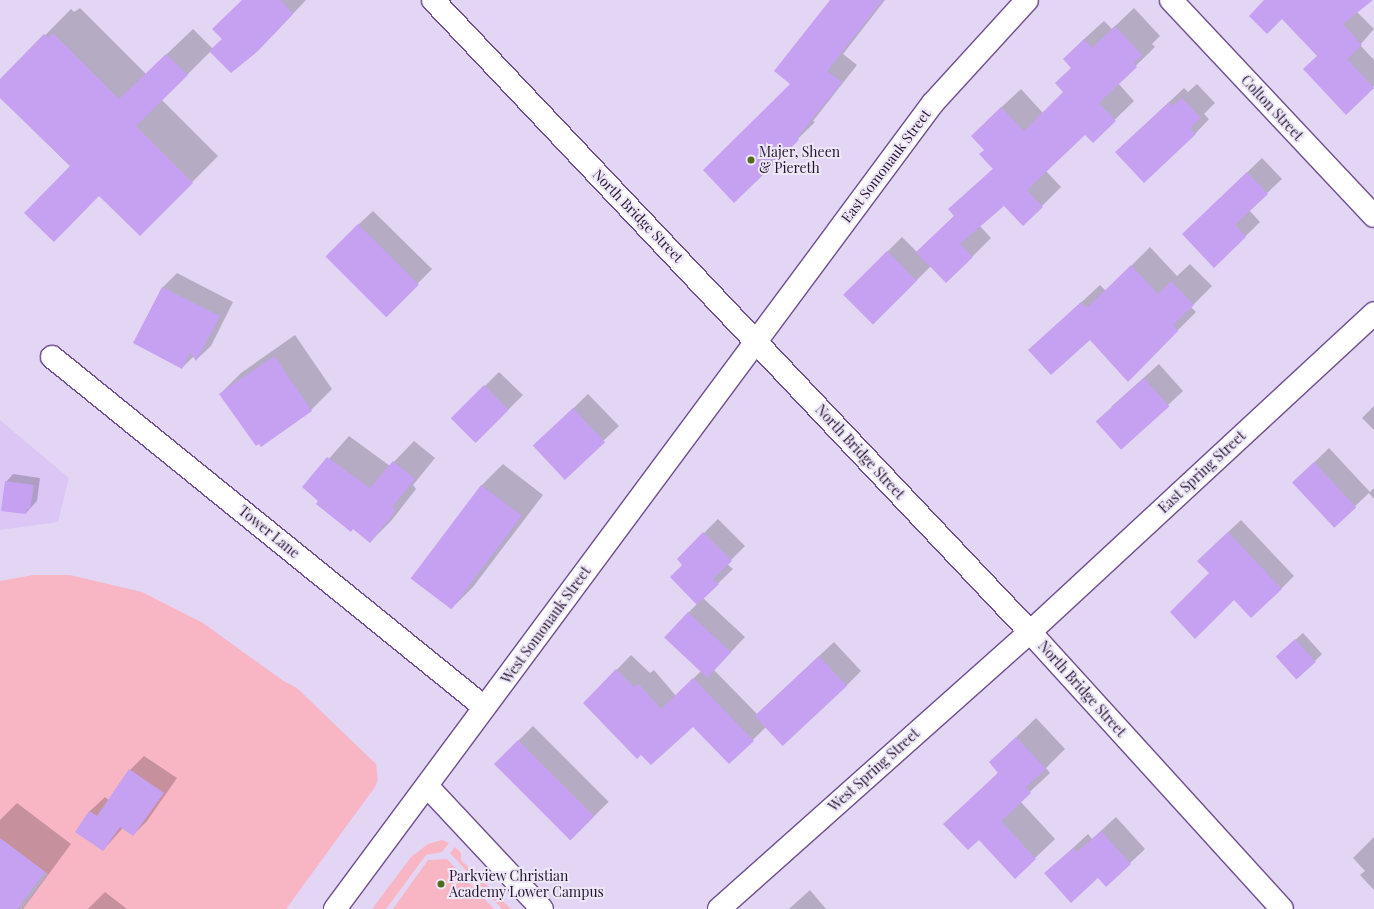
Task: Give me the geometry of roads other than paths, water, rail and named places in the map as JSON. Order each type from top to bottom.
[{"type":"main road","name":"North Bridge Street","points":[[433,0],[756,340],[1030,632],[1282,909]]},
{"type":"main road","name":"East Somonauk Street","points":[[756,340],[945,88],[1027,0]]},
{"type":"main road","name":"Colton Street","points":[[1171,0],[1374,216]]},
{"type":"main road","name":"East Spring Street","points":[[1030,632],[1374,313]]},
{"type":"main road","name":"West Somonauk Street","points":[[335,909],[756,340]]},
{"type":"main road","name":"Tower Lane","points":[[52,357],[484,707]]},
{"type":"main road","name":"West Spring Street","points":[[719,909],[1030,632]]},
{"type":"main road","points":[[426,786],[542,909]]},
{"type":"place","name":"Majer, Sheen & Piereth","points":[[751,160]]},
{"type":"place","name":"Parkview Christian Academy Lower Campus","points":[[441,884]]}]
